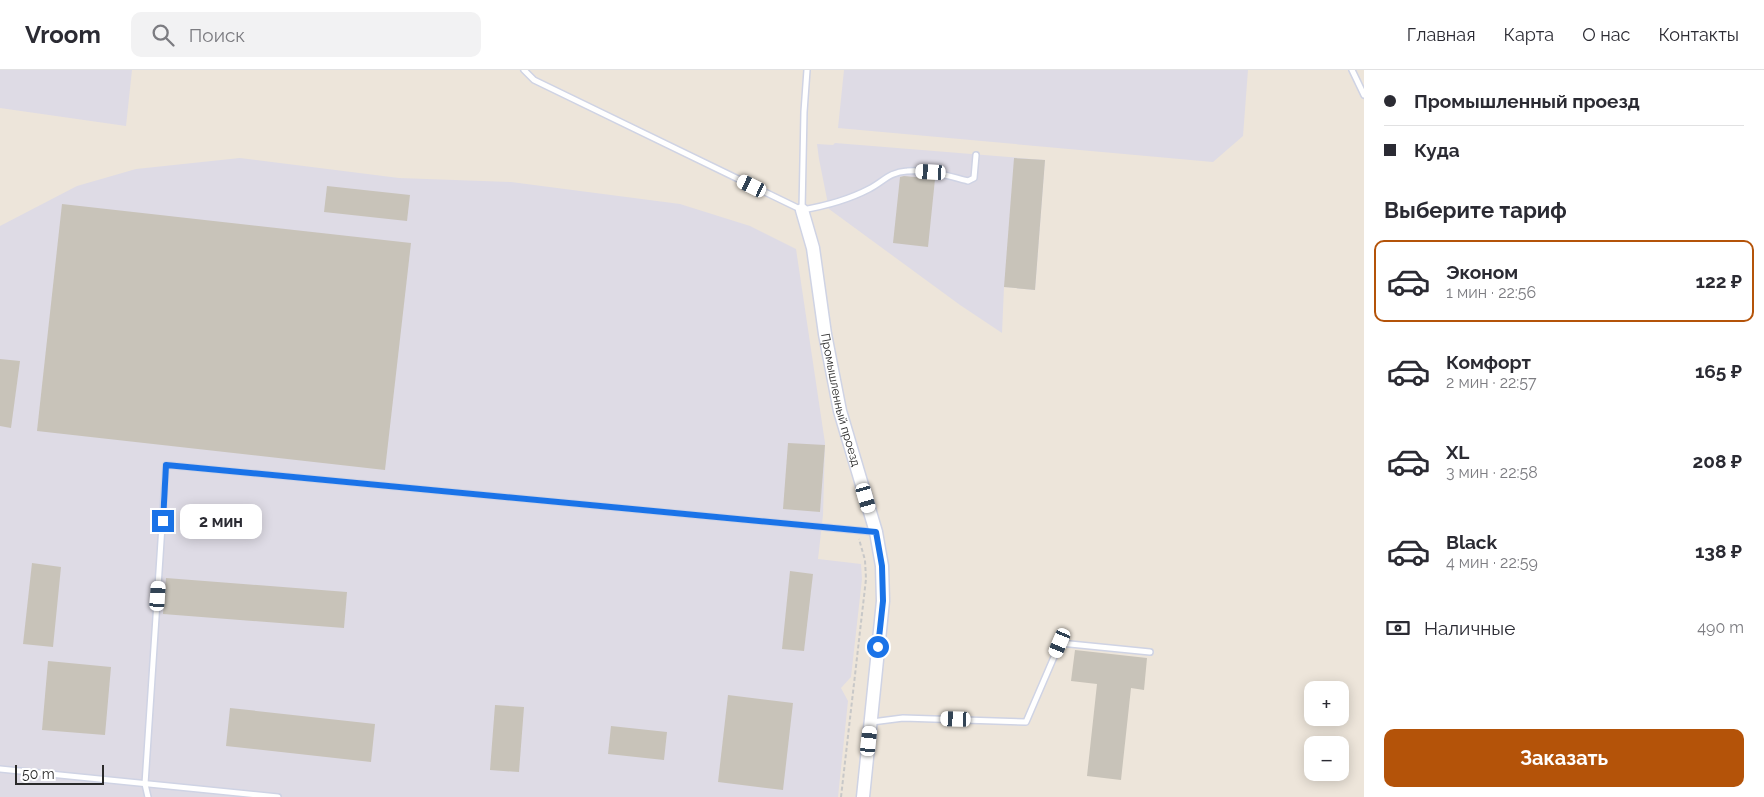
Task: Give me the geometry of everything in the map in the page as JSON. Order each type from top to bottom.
[{"type":"street","name":"Промышленный проезд","points":[[802,210],[813,248],[825,334],[840,411],[876,532],[882,566],[883,601],[862,797]]},
{"type":"lane","points":[[524,70],[534,80],[802,210],[828,206],[870,188],[886,176],[906,171],[931,172],[968,181],[974,178],[976,155]]},
{"type":"lane","points":[[802,210],[807,70]]},
{"type":"lane","points":[[1352,70],[1364,95]]},
{"type":"lane","points":[[148,797],[145,784],[166,465],[876,532]]},
{"type":"lane","points":[[871,722],[903,718],[1026,722],[1060,643],[1150,652]]},
{"type":"lane","points":[[0,769],[278,797]]},
{"type":"path","points":[[841,797],[866,579],[865,560],[857,530]]},
{"type":"shaded area","points":[[0,70],[132,70],[126,126],[0,108]]},
{"type":"shaded area","points":[[844,70],[1248,70],[1243,136],[1213,162],[838,128]]},
{"type":"shaded area","points":[[835,143],[1045,160],[1035,290],[1004,287],[1002,333],[960,305],[829,209],[817,144],[833,145]]},
{"type":"shaded area","points":[[240,158],[399,178],[511,182],[680,204],[750,226],[796,249],[825,443],[823,515],[818,559],[861,564],[862,579],[851,677],[841,688],[848,701],[838,797],[0,797],[0,226],[77,186],[136,169]]},
{"type":"building","points":[[1014,158],[1045,160],[1035,290],[1004,287]]},
{"type":"building","points":[[900,177],[935,179],[928,247],[893,243]]},
{"type":"building","points":[[327,186],[410,195],[407,221],[324,212]]},
{"type":"building","points":[[62,204],[411,243],[385,470],[37,431]]},
{"type":"building","points":[[0,359],[20,361],[11,428],[0,426]]},
{"type":"building","points":[[788,443],[825,445],[820,512],[783,509]]},
{"type":"building","points":[[32,563],[61,567],[53,647],[23,644]]},
{"type":"building","points":[[790,571],[813,574],[804,651],[782,649]]},
{"type":"building","points":[[166,578],[347,592],[344,628],[163,614]]},
{"type":"building","points":[[1075,650],[1147,658],[1144,690],[1131,688],[1121,780],[1087,776],[1097,684],[1071,681]]},
{"type":"building","points":[[48,661],[111,667],[105,735],[42,730]]},
{"type":"building","points":[[728,695],[793,703],[783,790],[718,782]]},
{"type":"building","points":[[495,705],[524,707],[519,772],[490,770]]},
{"type":"building","points":[[230,708],[375,724],[371,762],[226,746]]},
{"type":"building","points":[[611,726],[667,732],[664,760],[608,754]]},
{"type":"route","points":[[163,521],[166,465],[876,532],[882,566],[883,601],[878,647]]}]
